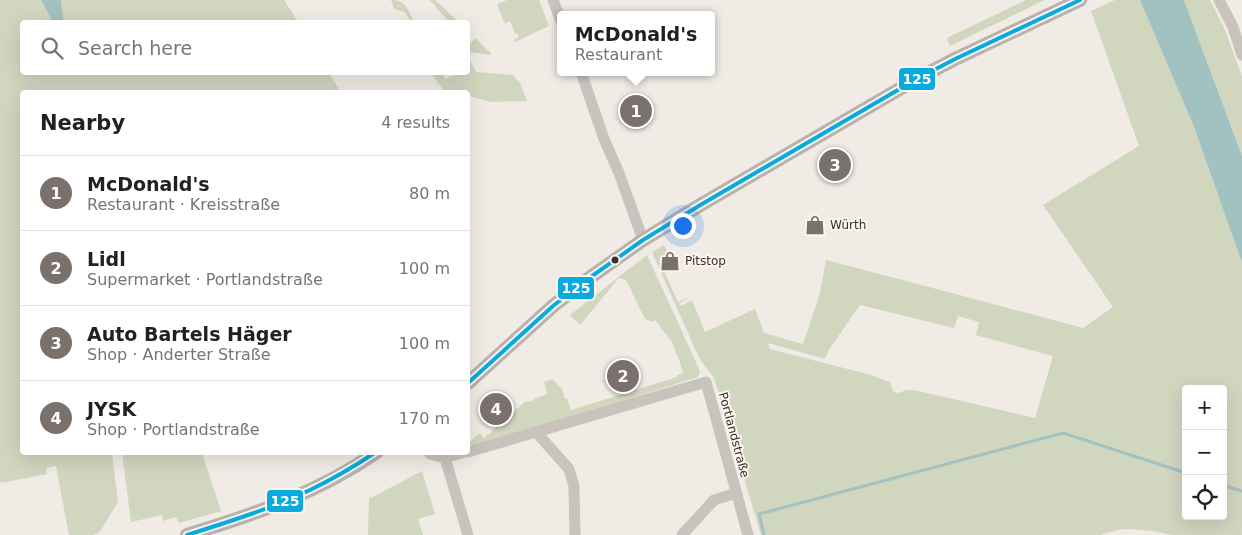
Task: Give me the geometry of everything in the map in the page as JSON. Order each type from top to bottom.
[{"type":"main road","points":[[470,381],[554,306],[607,265],[644,240],[702,204],[915,80],[1080,0]]},
{"type":"main road","points":[[187,535],[248,516],[310,492],[340,476],[372,455]]},
{"type":"street","points":[[1219,0],[1233,27],[1242,55]]},
{"type":"street","points":[[582,76],[604,139],[644,240]]},
{"type":"street","name":"Portlandstraße","points":[[470,451],[706,382],[748,535]]},
{"type":"street","points":[[536,432],[569,469],[571,474],[575,496],[575,535]]},
{"type":"street","points":[[434,455],[445,458],[468,535]]},
{"type":"street","name":"Portlandstraße","points":[[445,458],[456,455]]},
{"type":"street","name":"Portlandstraße","points":[[682,535],[714,500],[736,493]]},
{"type":"green space","points":[[0,0],[41,0],[52,20],[20,20],[20,75],[330,75],[340,90],[20,90],[20,455],[112,455],[118,502],[99,533],[92,535],[69,535],[56,466],[46,468],[47,474],[1,483]]},
{"type":"green space","points":[[61,0],[284,0],[297,20],[64,20]]},
{"type":"green space","points":[[391,0],[400,1],[413,20],[409,20],[405,12],[394,9]]},
{"type":"green space","points":[[430,0],[435,0],[457,20],[447,20]]},
{"type":"green space","points":[[507,0],[539,0],[549,26],[515,42],[514,40],[519,37],[518,33],[515,34],[510,21],[505,24],[497,4]]},
{"type":"green space","points":[[1026,0],[1045,0],[950,46],[947,38]]},
{"type":"green space","points":[[1115,0],[1140,0],[1194,127],[1242,263],[1242,535],[1172,535],[1129,529],[1100,535],[761,535],[714,378],[696,351],[652,252],[664,245],[669,255],[659,260],[678,302],[694,295],[679,303],[681,306],[692,300],[705,332],[755,309],[764,333],[803,344],[820,293],[826,260],[1083,328],[1113,307],[1043,205],[1139,146],[1091,11]],"holes":[[[860,305],[954,328],[958,316],[979,322],[976,335],[1053,356],[1035,418],[914,390],[898,393],[893,391],[890,382],[871,375],[770,349],[768,343],[825,359],[828,351]]]},
{"type":"green space","points":[[1184,0],[1210,0],[1225,30],[1242,77],[1242,156]]},
{"type":"green space","points":[[475,38],[491,55],[470,52],[470,44]]},
{"type":"green space","points":[[470,60],[476,72],[513,75],[520,83],[527,101],[491,102],[470,97],[470,90],[443,90],[433,75],[443,75],[445,79],[456,75],[470,75]]},
{"type":"green space","points":[[647,255],[700,371],[698,377],[476,447],[470,444],[470,441],[480,433],[484,438],[525,402],[547,394],[544,382],[552,379],[562,389],[571,410],[677,377],[677,375],[683,373],[672,342],[655,320],[652,322],[645,319],[626,280],[619,278],[580,325],[570,315]]},
{"type":"green space","points":[[122,455],[203,455],[221,511],[179,523],[176,517],[163,521],[162,515],[131,522]]},
{"type":"green space","points":[[422,471],[435,514],[418,519],[423,535],[368,535],[369,499]]},
{"type":"water","points":[[41,0],[61,0],[64,20],[52,20]]},
{"type":"water","points":[[1140,0],[1184,0],[1242,156],[1242,263],[1194,127]]},
{"type":"waterway","points":[[764,535],[759,514],[1063,433],[1182,472]]},
{"type":"waterway","points":[[1227,486],[1242,491]]},
{"type":"transit line","name":"125","points":[[470,381],[553,306],[643,240],[915,80],[1080,0]]},
{"type":"transit line","name":"125","points":[[187,535],[249,515],[295,497],[319,486],[371,455]]},
{"type":"place","name":"McDonald's","points":[[636,111]]},
{"type":"place","name":"Auto Bartels Häger","points":[[835,165]]},
{"type":"place","name":"Würth","points":[[815,225]]},
{"type":"place","name":"Pitstop","points":[[670,261]]},
{"type":"place","name":"Lidl","points":[[623,376]]},
{"type":"place","name":"JYSK","points":[[496,409]]}]
